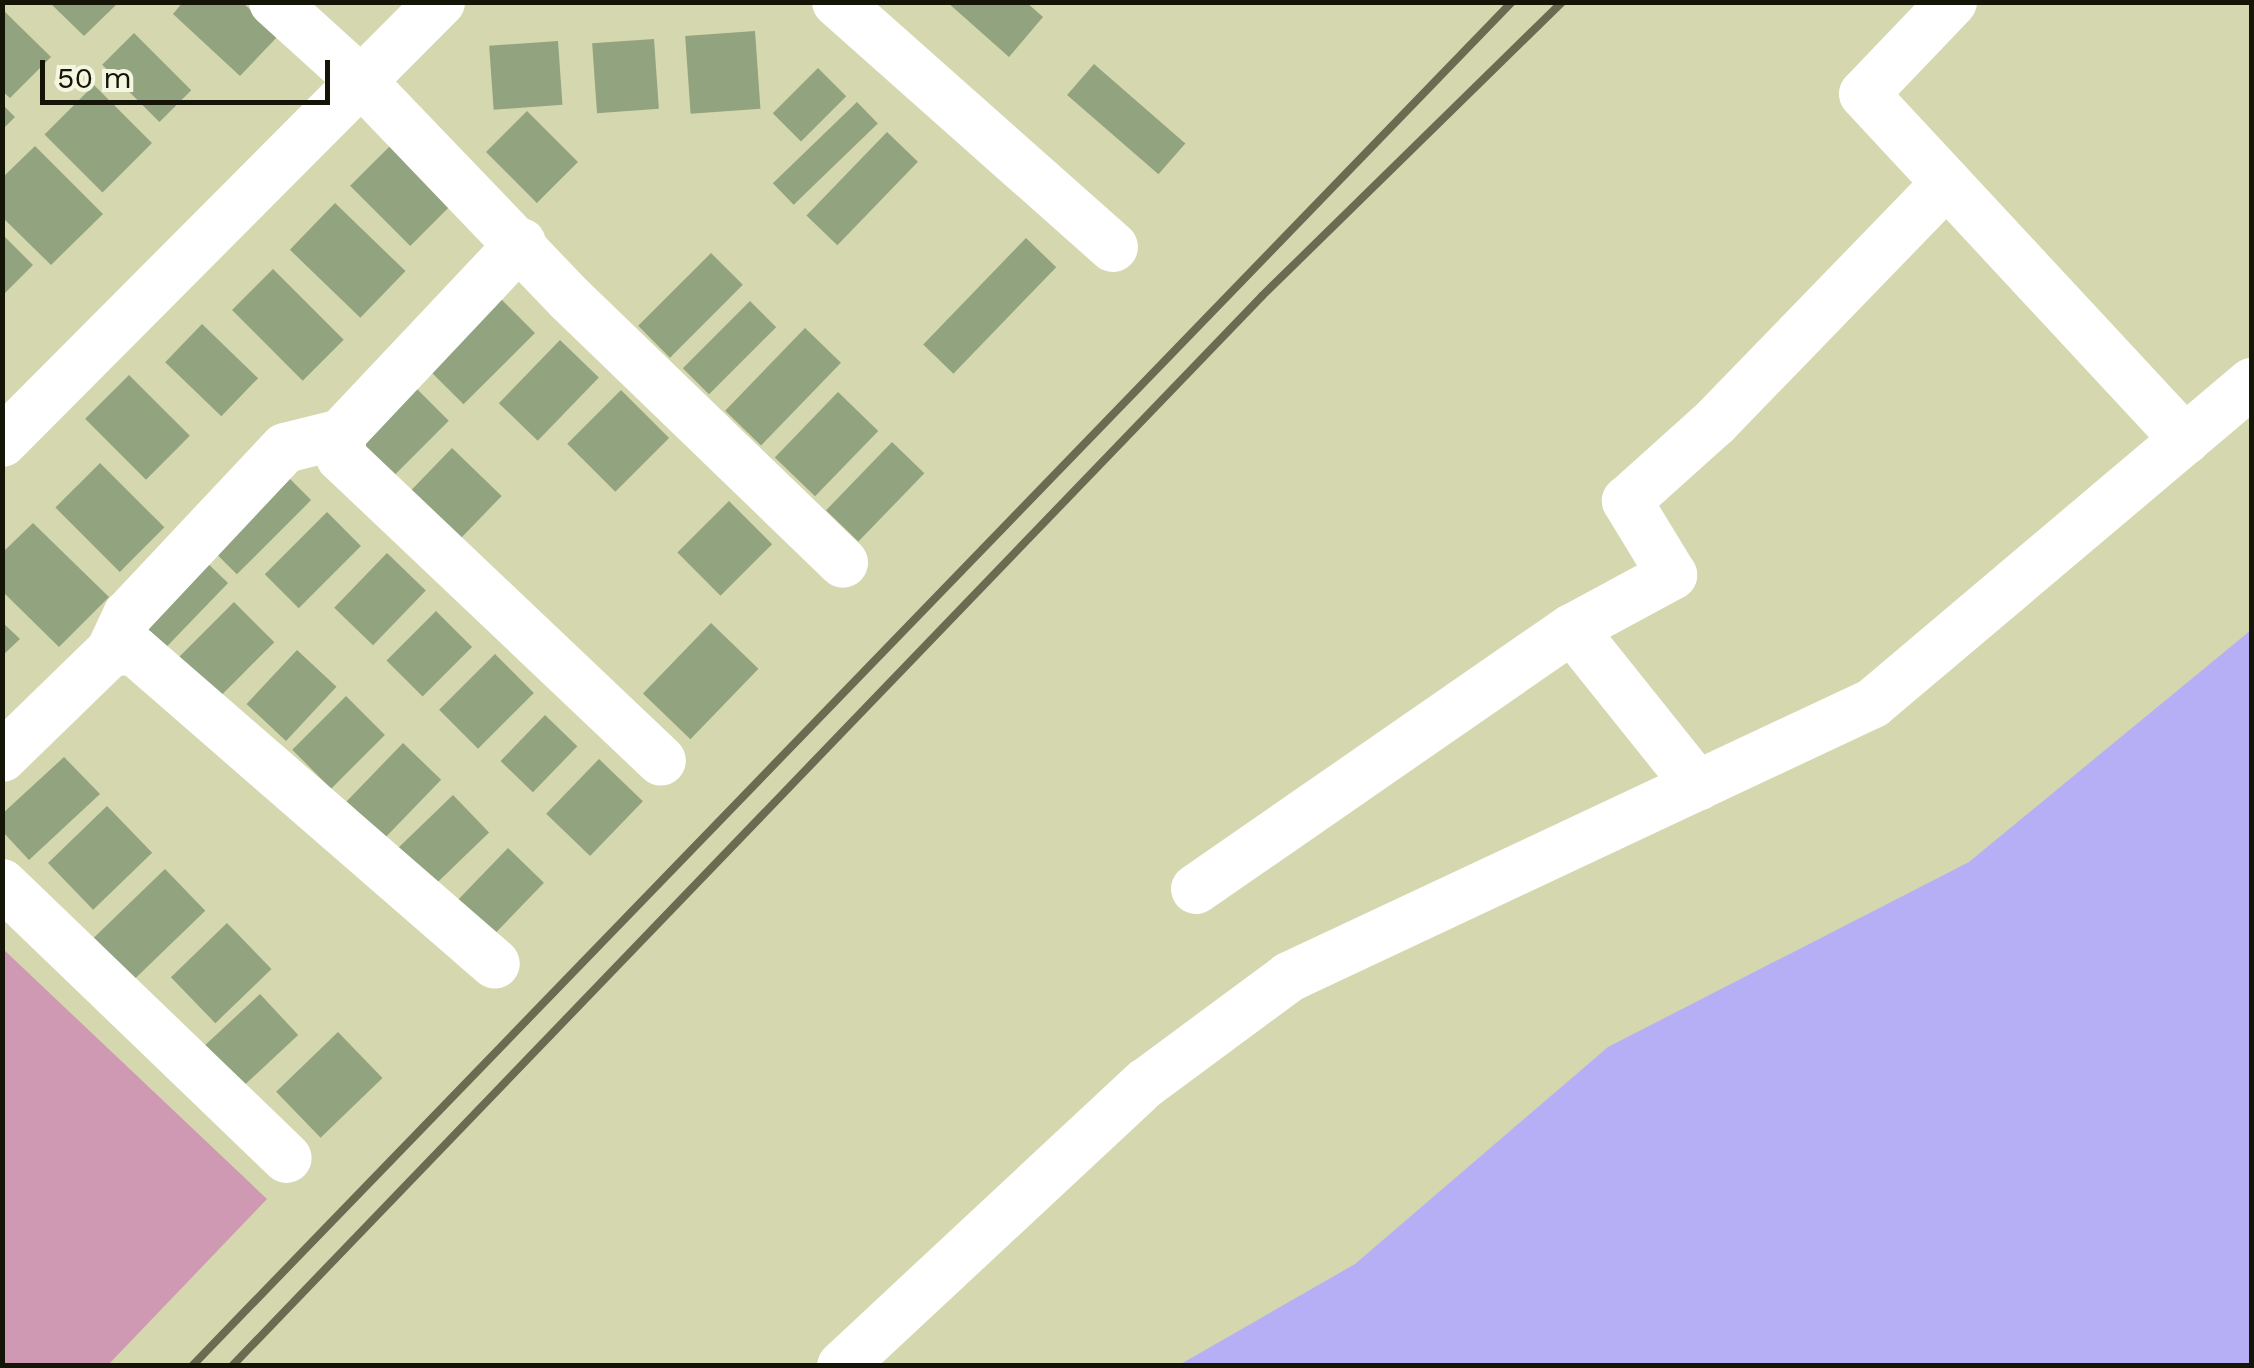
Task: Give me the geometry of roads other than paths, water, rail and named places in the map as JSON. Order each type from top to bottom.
[{"type":"street","points":[[274,2],[360,79],[842,563]]},
{"type":"street","points":[[2,442],[440,2]]},
{"type":"street","points":[[837,2],[1113,247]]},
{"type":"street","points":[[1952,2],[1864,94],[2185,440]]},
{"type":"street","points":[[1196,889],[1572,629],[1672,575],[1627,500],[1714,422],[1947,183]]},
{"type":"street","points":[[2,757],[111,651],[128,616],[285,448],[341,434],[521,243]]},
{"type":"street","points":[[842,1366],[1146,1083],[1289,977],[1873,703],[2252,384]]},
{"type":"street","points":[[341,434],[341,457],[661,761]]},
{"type":"street","points":[[1572,629],[1698,786]]},
{"type":"street","points":[[111,651],[134,650],[495,964]]},
{"type":"street","points":[[2,884],[287,1158]]},
{"type":"railway","points":[[192,1366],[1512,2]]},
{"type":"railway","points":[[232,1366],[1262,296],[1562,2]]}]
